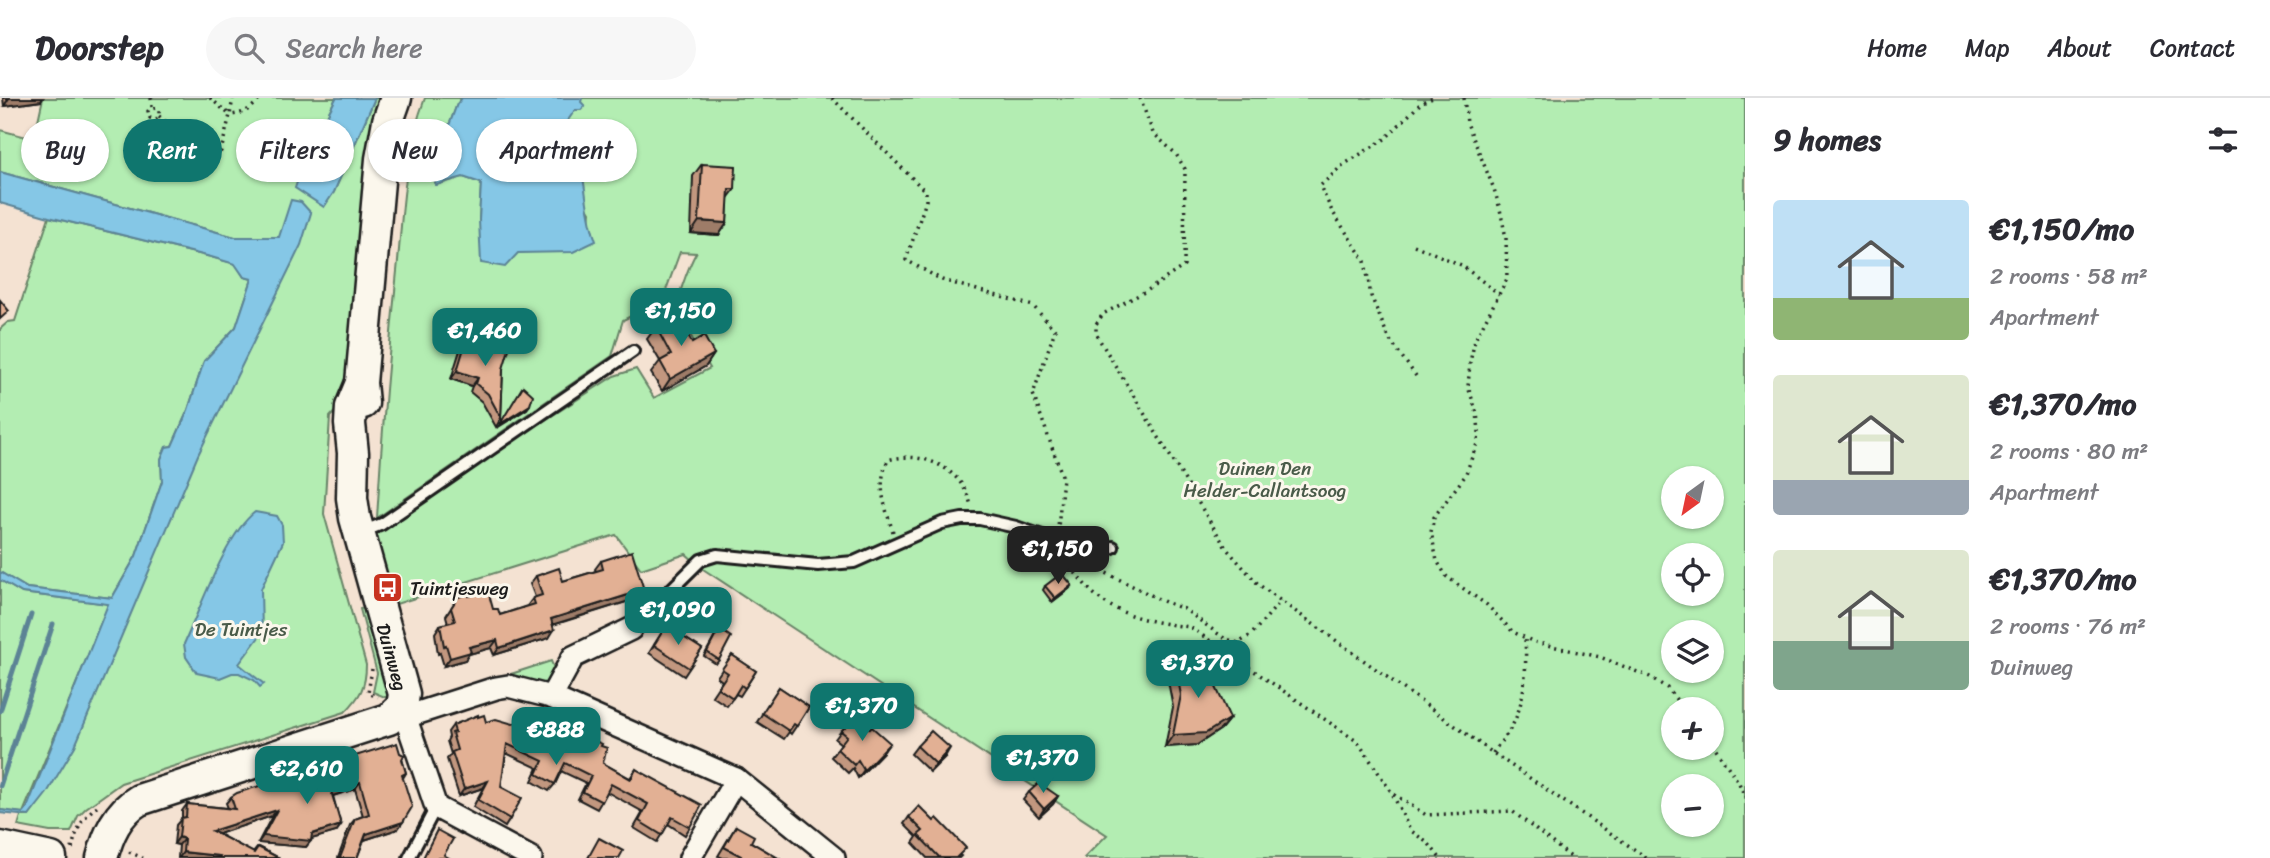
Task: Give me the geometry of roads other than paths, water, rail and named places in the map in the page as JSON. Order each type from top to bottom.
[{"type":"street","name":"Duinweg","points":[[396,98],[388,121],[381,159],[361,383],[351,407],[350,424],[353,453],[352,498],[358,534],[404,694],[402,707],[415,714],[508,686],[551,697],[736,779],[831,857]]},
{"type":"street","points":[[551,697],[573,657],[631,629]]},
{"type":"street","points":[[116,855],[115,823],[139,800],[389,719],[402,707],[436,807],[531,858]]},
{"type":"street","points":[[690,858],[736,779]]},
{"type":"street","points":[[0,847],[51,858]]},
{"type":"lane","points":[[358,534],[382,524],[633,351]]},
{"type":"lane","points":[[631,629],[701,560],[717,555],[818,565],[855,562],[942,523],[971,519],[1016,527],[1084,550],[1100,552],[1112,547]]},
{"type":"lane","points":[[409,858],[436,807]]},
{"type":"water","points":[[336,98],[375,98],[354,146],[354,119],[326,119]]},
{"type":"water","points":[[462,98],[582,98],[581,102],[585,106],[581,110],[575,110],[569,119],[476,119],[476,181],[462,177],[462,119],[451,119]]},
{"type":"water","points":[[0,172],[21,178],[21,182],[36,182],[235,237],[279,237],[291,200],[301,202],[311,213],[301,245],[198,455],[75,746],[47,793],[29,816],[0,813],[0,810],[23,813],[27,808],[108,604],[22,593],[0,580],[0,572],[27,588],[112,598],[136,556],[162,481],[161,459],[166,447],[172,446],[188,410],[204,361],[236,327],[252,279],[244,277],[235,264],[0,203]]},
{"type":"water","points":[[297,182],[338,182],[324,207],[295,188]]},
{"type":"water","points":[[478,182],[584,182],[596,241],[573,252],[518,253],[505,267],[481,263],[481,183]]},
{"type":"water","points":[[255,512],[277,516],[282,525],[283,542],[261,589],[262,633],[239,664],[264,684],[260,687],[254,680],[239,673],[220,678],[197,673],[186,657],[184,644],[224,554],[244,523]]},
{"type":"waterway","points":[[0,711],[31,615]]},
{"type":"waterway","points":[[0,786],[53,624]]},
{"type":"place","name":"Tuintjesweg","points":[[387,588]]},
{"type":"park label","name":"Duinen Den Helder-Callantsoog","points":[[1265,479]]},
{"type":"park label","name":"De Tuintjes","points":[[241,629]]}]
